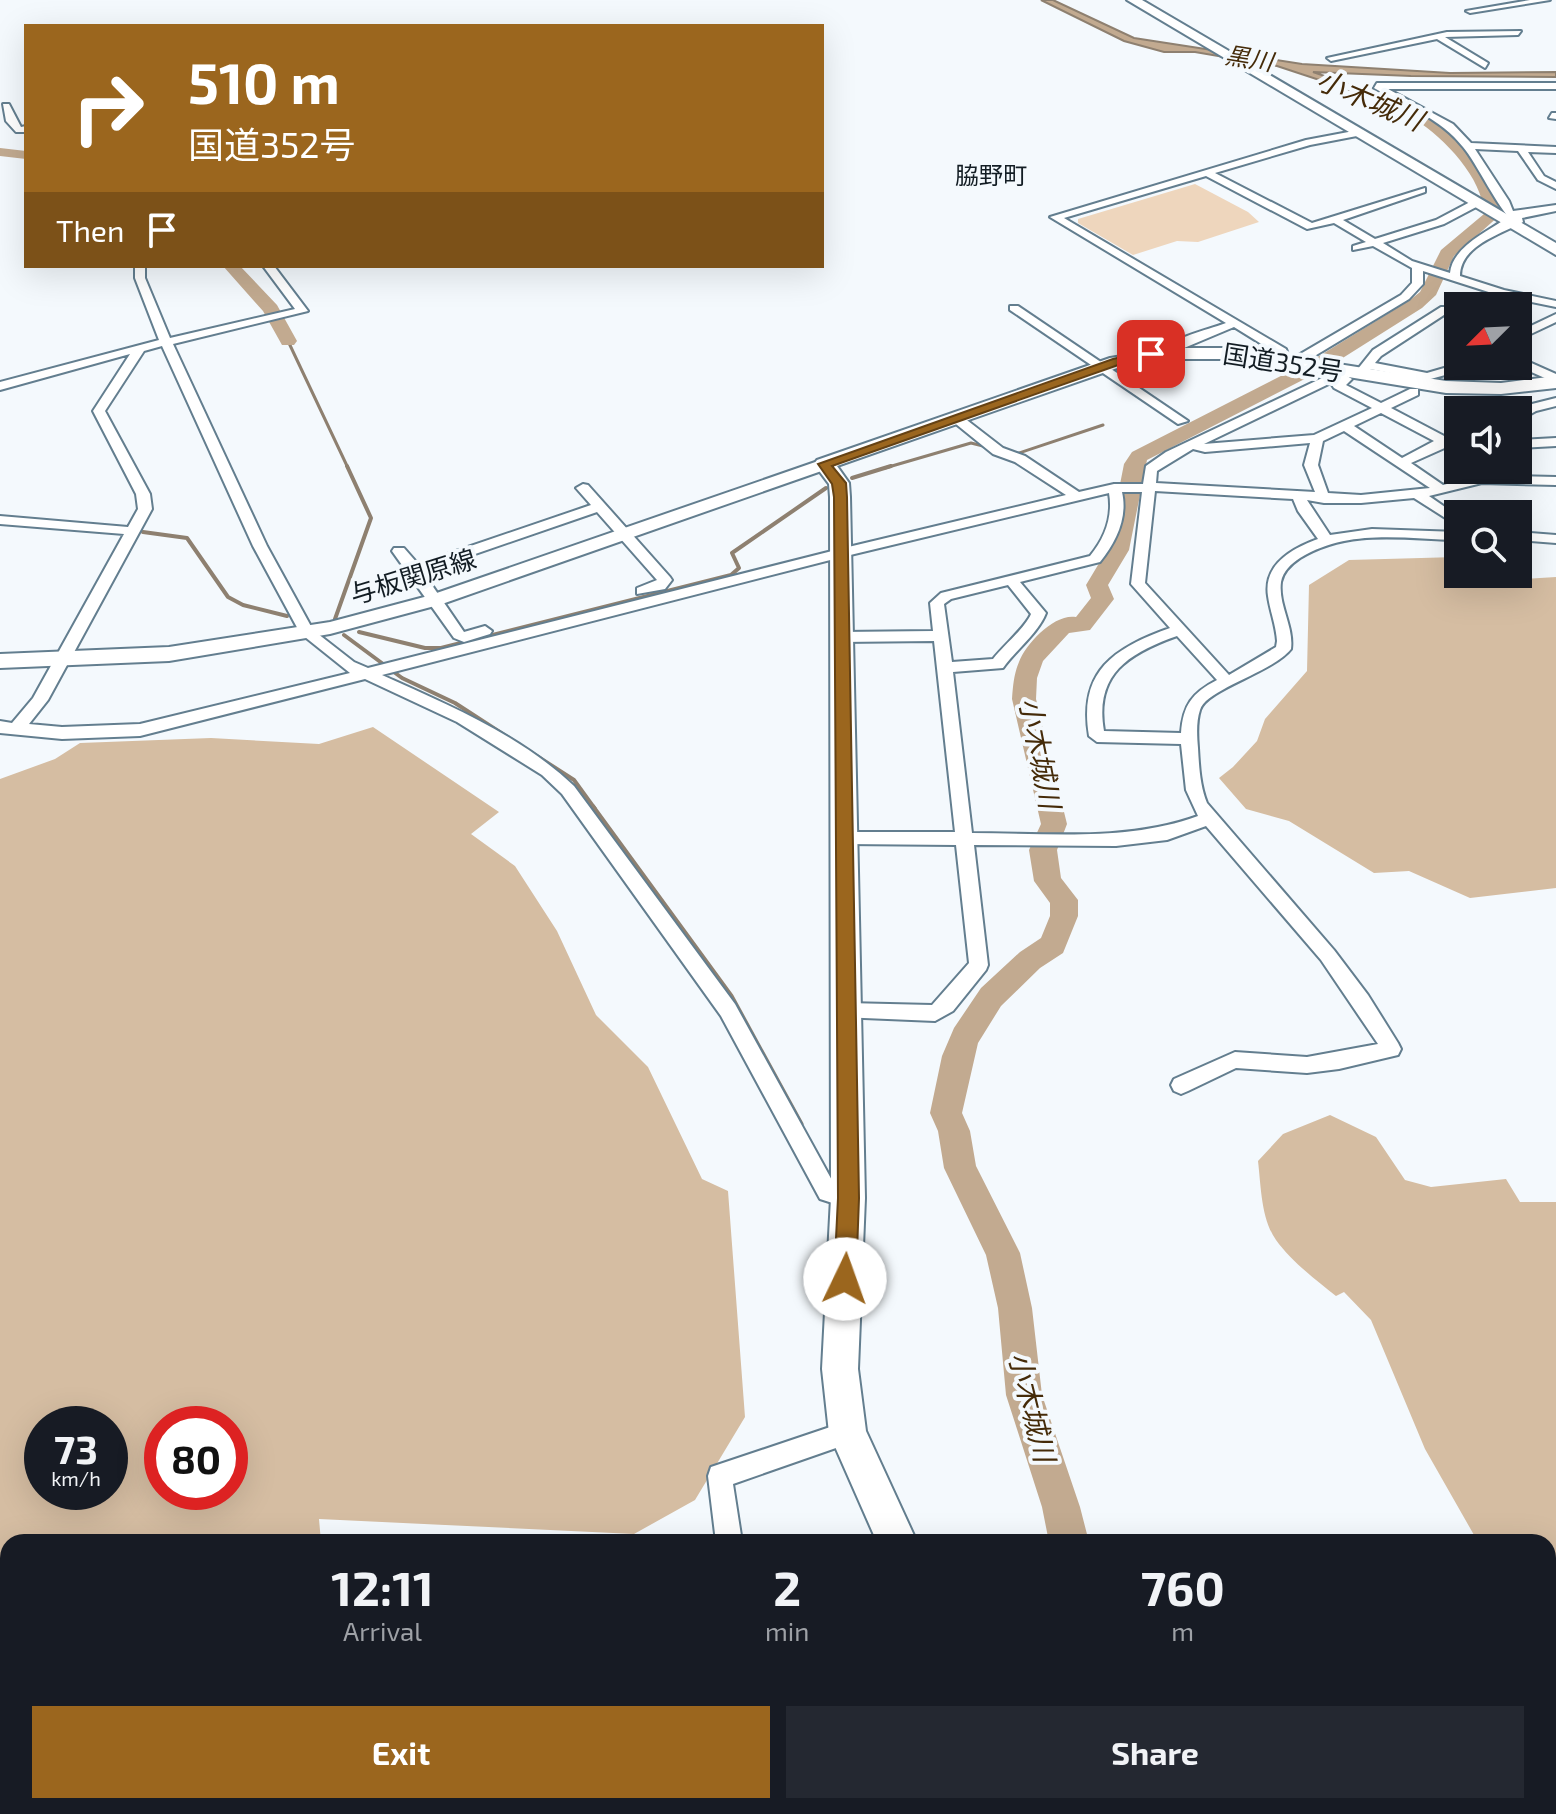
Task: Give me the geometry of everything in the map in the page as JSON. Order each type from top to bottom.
[{"type":"highway","points":[[1133,0],[1556,250]]},
{"type":"highway","name":"国道352号","points":[[824,464],[1102,367],[1165,352],[1221,352],[1461,389],[1520,388],[1556,380]]},
{"type":"highway","points":[[824,464],[839,483],[848,1198],[840,1369],[848,1433],[893,1534]]},
{"type":"main road","name":"与板関原線","points":[[0,661],[59,661],[197,651],[307,633],[435,600],[824,464]]},
{"type":"street","points":[[1470,11],[1546,0]]},
{"type":"street","points":[[1331,58],[1438,36],[1518,33]]},
{"type":"street","points":[[1438,36],[1485,65]]},
{"type":"street","points":[[1510,221],[1504,201],[1468,146],[1446,122],[1377,86],[1556,86]]},
{"type":"street","points":[[1516,87],[1550,98]]},
{"type":"street","points":[[7,106],[11,121],[19,130],[24,129]]},
{"type":"street","points":[[1359,133],[1309,142],[1055,217],[1282,351],[1293,362],[1405,297],[1417,284],[1419,267]]},
{"type":"street","points":[[1468,146],[1556,150]]},
{"type":"street","points":[[1521,149],[1541,178],[1556,186]]},
{"type":"street","points":[[1206,172],[1311,227],[1421,190]]},
{"type":"street","points":[[1357,248],[1456,216],[1479,204]]},
{"type":"street","points":[[1453,277],[1455,267],[1468,249],[1510,221],[1554,210]]},
{"type":"street","points":[[1335,219],[1419,267],[1556,304]]},
{"type":"street","points":[[140,268],[140,278],[164,343],[260,546],[307,633],[349,666],[463,718],[548,771],[568,790],[728,1010],[827,1192],[848,1198]]},
{"type":"street","points":[[0,386],[140,348],[302,311],[270,268]]},
{"type":"street","points":[[1014,308],[1182,421]]},
{"type":"street","points":[[1444,310],[1377,353],[1338,385],[1444,441]]},
{"type":"street","points":[[1532,329],[1556,317]]},
{"type":"street","points":[[1165,352],[1180,343],[1235,323]]},
{"type":"street","points":[[8,728],[40,700],[147,504],[99,411],[140,348]]},
{"type":"street","points":[[1532,368],[1556,380]]},
{"type":"street","points":[[1228,683],[1138,584],[1148,479],[1155,465],[1352,372],[1444,377]]},
{"type":"street","points":[[1195,446],[1205,448],[1317,439],[1414,392]]},
{"type":"street","points":[[1532,408],[1556,402]]},
{"type":"street","points":[[955,417],[998,451],[1020,459],[1076,496]]},
{"type":"street","points":[[1346,426],[1441,489]]},
{"type":"street","points":[[1317,439],[1311,465],[1324,499]]},
{"type":"street","points":[[1402,463],[1444,441]]},
{"type":"street","points":[[1532,443],[1556,442]]},
{"type":"street","points":[[8,728],[75,733],[140,730],[840,553],[1117,488],[1147,486],[1324,499],[1417,494],[1482,479],[1556,481]]},
{"type":"street","points":[[399,551],[457,632],[464,637],[664,584],[665,580],[583,488]]},
{"type":"street","points":[[847,1011],[935,1013],[946,1005],[979,965],[935,607],[940,599],[1095,559],[1111,535],[1117,488]]},
{"type":"street","points":[[1417,494],[1444,512]]},
{"type":"street","points":[[1299,496],[1305,511],[1325,538]]},
{"type":"street","points":[[415,570],[600,507]]},
{"type":"street","points":[[0,520],[132,531]]},
{"type":"street","points":[[1181,1085],[1235,1060],[1307,1065],[1391,1049],[1361,999],[1303,925],[1197,801],[1189,739],[1191,709],[1197,700],[1250,674],[1283,649],[1284,633],[1275,597],[1277,573],[1295,556],[1325,538],[1370,533],[1444,536]]},
{"type":"street","points":[[1532,537],[1556,539]]},
{"type":"street","points":[[944,668],[998,664],[1012,644],[1036,621],[1039,613],[1011,580]]},
{"type":"street","points":[[1178,631],[1148,640],[1112,663],[1099,685],[1090,713],[1097,736],[1189,739]]},
{"type":"street","points":[[841,637],[939,636]]},
{"type":"street","points":[[844,838],[1028,841],[1142,838],[1167,834],[1211,818]]},
{"type":"street","points":[[728,1534],[720,1476],[848,1433]]},
{"type":"shaded area","points":[[1195,184],[1248,212],[1259,222],[1198,242],[1177,241],[1133,255],[1078,223],[1078,219]]},
{"type":"shaded area","points":[[1444,557],[1444,588],[1532,588],[1532,579],[1556,577],[1556,888],[1470,898],[1409,871],[1374,873],[1289,821],[1246,809],[1219,778],[1257,741],[1265,719],[1307,671],[1309,585],[1349,560]]},
{"type":"shaded area","points":[[373,727],[499,812],[471,834],[515,866],[557,931],[596,1015],[648,1067],[702,1179],[728,1191],[745,1417],[695,1500],[634,1534],[319,1519],[320,1534],[0,1534],[0,779],[55,759],[80,743],[211,738],[319,744]]},
{"type":"shaded area","points":[[1330,1115],[1376,1137],[1405,1180],[1431,1187],[1506,1179],[1520,1202],[1556,1202],[1556,1534],[1473,1534],[1425,1449],[1371,1320],[1344,1292],[1336,1296],[1296,1263],[1271,1232],[1262,1202],[1258,1161],[1283,1134]]},
{"type":"water","name":"黒川","points":[[1041,0],[1053,0],[1134,38],[1302,64],[1450,73],[1556,72],[1556,77],[1313,72],[1397,101],[1389,103],[1277,66],[1195,52],[1164,52],[1124,41]]},
{"type":"waterway","name":"小木城川","points":[[1067,1534],[1024,1395],[1015,1308],[1003,1253],[960,1168],[954,1131],[946,1113],[957,1056],[965,1037],[991,997],[1030,960],[1053,945],[1064,916],[1064,900],[1048,881],[1043,850],[1054,824],[1024,699],[1025,678],[1032,658],[1061,628],[1070,623],[1082,625],[1103,599],[1097,585],[1118,550],[1134,464],[1139,456],[1323,362],[1416,304],[1427,295],[1447,254],[1492,215],[1487,191],[1443,134],[1414,112],[1358,89]]},
{"type":"waterway","points":[[0,152],[24,155]]},
{"type":"waterway","points":[[233,268],[271,309],[288,341]]},
{"type":"waterway","points":[[288,341],[348,468]]},
{"type":"waterway","points":[[1013,455],[1103,425]]},
{"type":"waterway","points":[[885,468],[971,443],[983,446]]},
{"type":"waterway","points":[[335,619],[371,518],[347,466]]},
{"type":"waterway","points":[[852,478],[891,466]]},
{"type":"waterway","points":[[359,632],[425,648],[441,648],[731,575],[739,568],[732,553],[826,488]]},
{"type":"waterway","points":[[143,532],[187,538],[228,597],[243,605],[287,616]]},
{"type":"waterway","points":[[344,635],[402,678],[455,703],[574,780],[595,809]]},
{"type":"waterway","points":[[593,807],[731,996],[801,1124]]},
{"type":"district","name":"脇野町","points":[[991,176]]},
{"type":"route","points":[[845,1279],[847,1011],[840,497],[839,483],[824,464],[1117,362],[1151,354]]}]
